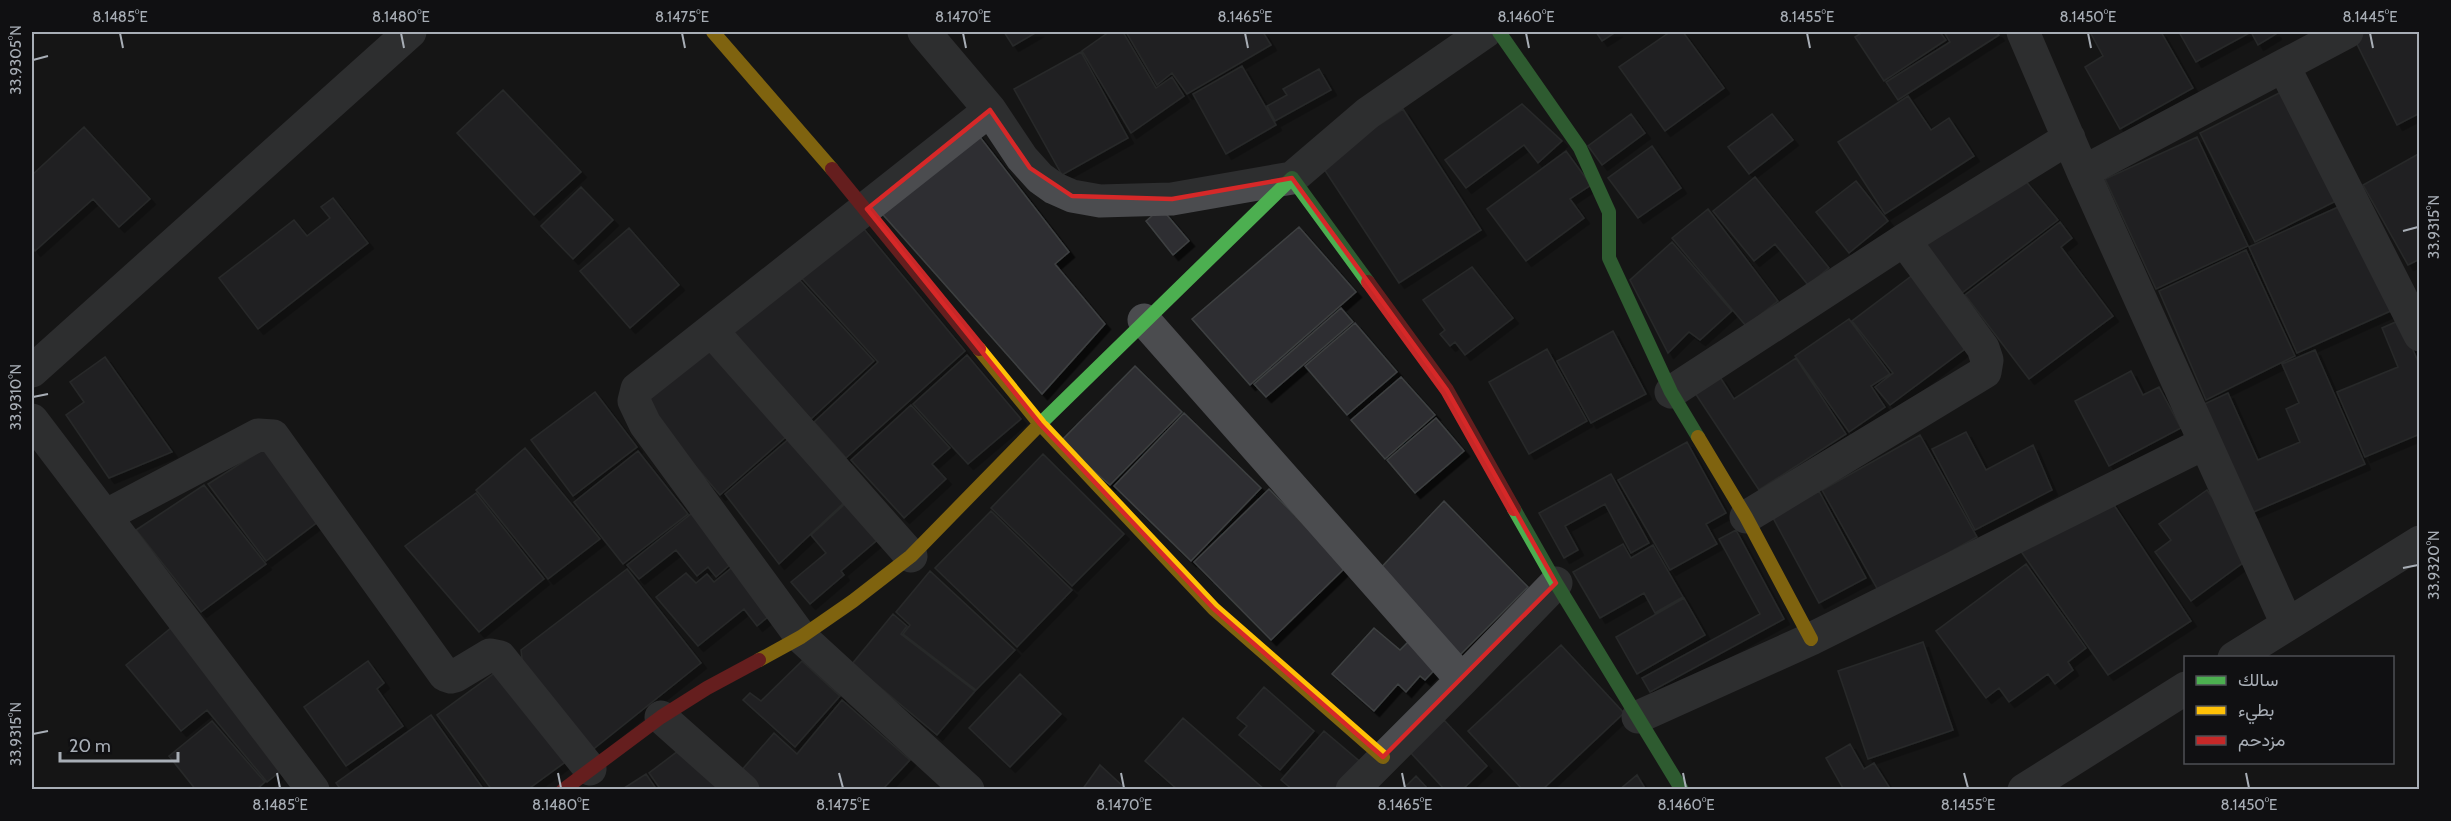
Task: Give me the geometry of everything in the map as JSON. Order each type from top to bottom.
[{"type":"street","points":[[32,371],[410,32]]},
{"type":"street","points":[[713,32],[867,209],[1040,424],[1215,609],[1383,757]]},
{"type":"street","points":[[924,32],[990,110],[1030,168],[1054,188],[1072,196],[1100,201],[1172,200],[1292,178]]},
{"type":"street","points":[[563,789],[662,717],[707,688],[801,637],[911,556],[1144,320],[1292,178],[1368,113],[1485,32]]},
{"type":"street","points":[[1499,32],[1580,148],[1609,212],[1609,258],[1671,392],[1746,517],[1811,639]]},
{"type":"street","points":[[2023,32],[2287,624]]},
{"type":"street","points":[[2084,172],[2347,32]]},
{"type":"street","points":[[2284,67],[2420,335]]},
{"type":"street","points":[[968,789],[801,637],[645,424],[634,401],[638,389],[990,110]]},
{"type":"street","points":[[1671,392],[1905,240],[2069,138]]},
{"type":"street","points":[[1292,178],[1447,390],[1556,583],[1682,789]]},
{"type":"street","points":[[1746,517],[1985,372],[1987,360],[1983,348],[1905,240]]},
{"type":"street","points":[[1144,320],[1462,680]]},
{"type":"street","points":[[712,331],[911,556]]},
{"type":"street","points":[[32,420],[313,789]]},
{"type":"street","points":[[105,516],[258,435],[273,436],[445,675],[455,676],[490,655],[500,657],[590,769]]},
{"type":"street","points":[[1638,717],[1811,639],[2205,443]]},
{"type":"street","points":[[2236,656],[2420,542]]},
{"type":"street","points":[[1352,789],[1556,583]]},
{"type":"street","points":[[2024,789],[2184,689]]},
{"type":"street","points":[[662,717],[743,789]]},
{"type":"highlighted area","points":[[990,110],[1030,168],[1072,196],[1172,199],[1292,178],[1447,390],[1556,583],[1383,757],[1214,609],[1040,424],[867,209]]},
{"type":"building","points":[[1004,32],[1037,32],[1013,46]]},
{"type":"building","points":[[1109,32],[1123,32],[1156,88],[1172,77],[1184,96],[1131,133],[1082,51]]},
{"type":"building","points":[[1126,32],[1263,32],[1271,45],[1187,94],[1172,73],[1157,85]]},
{"type":"building","points":[[1596,32],[1616,32],[1602,41]]},
{"type":"building","points":[[1670,32],[1683,32],[1724,88],[1665,131],[1619,67]]},
{"type":"building","points":[[1863,32],[1940,32],[1946,40],[1884,81],[1855,37]]},
{"type":"building","points":[[1944,32],[1996,32],[1999,35],[1898,100],[1886,82],[1950,42]]},
{"type":"building","points":[[2090,32],[2161,32],[2193,88],[2120,129],[2085,67],[2103,56]]},
{"type":"building","points":[[2179,32],[2251,32],[2196,62]]},
{"type":"building","points":[[2251,32],[2275,32],[2276,34],[2258,45]]},
{"type":"building","points":[[2362,32],[2420,32],[2420,113],[2397,125],[2353,36]]},
{"type":"building","points":[[1081,52],[1128,138],[1062,175],[1014,89]]},
{"type":"building","points":[[1242,66],[1276,125],[1226,154],[1193,94]]},
{"type":"building","points":[[1319,69],[1331,90],[1275,121],[1267,106],[1287,95],[1283,89]]},
{"type":"building","points":[[503,90],[581,172],[534,215],[457,133]]},
{"type":"building","points":[[2285,90],[2340,199],[2255,242],[2200,133]]},
{"type":"building","points":[[1908,96],[1931,130],[1949,118],[1974,156],[1885,214],[1838,142]]},
{"type":"building","points":[[1522,104],[1562,141],[1538,163],[1524,145],[1466,188],[1445,160]]},
{"type":"building","points":[[1403,109],[1481,230],[1399,283],[1320,163]]},
{"type":"building","points":[[1631,114],[1645,133],[1602,165],[1588,146]]},
{"type":"building","points":[[1772,114],[1793,140],[1749,174],[1728,147]]},
{"type":"building","points":[[84,127],[150,199],[119,227],[93,199],[35,251],[32,247],[32,175]]},
{"type":"building","points":[[973,128],[1069,252],[1055,264],[1105,324],[1042,394],[877,208]]},
{"type":"building","points":[[2197,137],[2248,246],[2156,289],[2105,179]]},
{"type":"building","points":[[1652,146],[1681,188],[1638,218],[1608,178]]},
{"type":"building","points":[[1566,151],[1591,185],[1570,199],[1584,218],[1526,261],[1487,209]]},
{"type":"building","points":[[2420,153],[2420,259],[2408,265],[2363,185]]},
{"type":"building","points":[[1755,177],[1829,268],[1808,285],[1775,244],[1754,261],[1713,211]]},
{"type":"building","points":[[2024,179],[2058,220],[1962,293],[1922,248]]},
{"type":"building","points":[[1856,181],[1888,221],[1849,253],[1816,212]]},
{"type":"building","points":[[581,187],[613,220],[573,259],[541,226]]},
{"type":"building","points":[[333,198],[368,243],[258,329],[219,278],[294,220],[307,236],[330,218],[321,207]]},
{"type":"building","points":[[2347,203],[2395,309],[2297,353],[2249,247]]},
{"type":"building","points":[[1161,208],[1189,241],[1173,255],[1146,221]]},
{"type":"building","points":[[1708,209],[1778,301],[1746,326],[1672,238]]},
{"type":"building","points":[[2060,222],[2072,238],[2061,247],[2113,316],[2029,379],[1965,295]]},
{"type":"building","points":[[859,223],[965,351],[846,458],[814,422],[878,362],[798,274]]},
{"type":"building","points":[[1299,227],[1356,292],[1250,385],[1192,319]]},
{"type":"building","points":[[629,228],[679,285],[630,328],[580,271]]},
{"type":"building","points":[[1672,242],[1732,311],[1700,340],[1689,332],[1668,353],[1630,280]]},
{"type":"building","points":[[2246,250],[2295,356],[2206,400],[2159,291]]},
{"type":"building","points":[[1472,267],[1513,318],[1465,355],[1455,342],[1450,346],[1440,334],[1445,330],[1423,300]]},
{"type":"building","points":[[1918,271],[1973,343],[1890,405],[1875,387],[1893,373],[1852,321]]},
{"type":"building","points":[[795,275],[874,361],[811,419],[732,333]]},
{"type":"building","points":[[1341,308],[1353,322],[1266,397],[1254,384]]},
{"type":"building","points":[[1849,319],[1890,374],[1871,386],[1885,407],[1849,432],[1795,356]]},
{"type":"building","points":[[2400,320],[2420,366],[2420,434],[2365,457],[2337,392],[2398,367],[2382,328]]},
{"type":"building","points":[[1355,323],[1397,372],[1347,415],[1305,366]]},
{"type":"building","points":[[1613,331],[1646,394],[1591,423],[1557,361]]},
{"type":"building","points":[[710,346],[787,436],[720,495],[642,404]]},
{"type":"building","points":[[1547,349],[1587,421],[1529,454],[1489,382]]},
{"type":"building","points":[[2315,350],[2365,464],[2249,514],[2202,405],[2228,393],[2258,460],[2300,442],[2286,409],[2299,403],[2282,364]]},
{"type":"building","points":[[967,355],[1021,419],[968,464],[913,404]]},
{"type":"building","points":[[105,357],[172,452],[109,478],[66,415],[84,402],[70,382]]},
{"type":"building","points":[[1796,358],[1846,434],[1759,490],[1695,393],[1720,377],[1734,399]]},
{"type":"building","points":[[1135,366],[1182,412],[1110,485],[1060,442]]},
{"type":"building","points":[[2131,371],[2143,395],[2159,387],[2181,428],[2109,466],[2075,401]]},
{"type":"building","points":[[1401,377],[1435,415],[1385,459],[1351,420]]},
{"type":"building","points":[[595,392],[637,447],[573,496],[531,440]]},
{"type":"building","points":[[911,405],[950,448],[932,464],[946,479],[904,518],[851,460]]},
{"type":"building","points":[[1184,413],[1261,488],[1191,561],[1114,486]]},
{"type":"building","points":[[1436,418],[1464,451],[1415,493],[1387,460]]},
{"type":"building","points":[[1966,432],[1986,470],[2033,445],[2052,490],[1975,530],[1932,449]]},
{"type":"building","points":[[1920,435],[1977,537],[1879,592],[1822,490]]},
{"type":"building","points":[[791,437],[848,499],[779,564],[725,494]]},
{"type":"building","points":[[1687,442],[1726,513],[1706,524],[1717,544],[1670,570],[1618,480]]},
{"type":"building","points":[[268,446],[323,518],[266,561],[208,484]]},
{"type":"building","points":[[525,448],[600,539],[548,579],[476,490]]},
{"type":"building","points":[[638,451],[688,514],[623,564],[574,502]]},
{"type":"building","points":[[1043,454],[1124,534],[1072,586],[991,508]]},
{"type":"building","points":[[1611,474],[1649,543],[1631,553],[1605,504],[1565,526],[1578,550],[1564,558],[1539,513]]},
{"type":"building","points":[[204,485],[266,564],[201,612],[136,530]]},
{"type":"building","points":[[1269,489],[1346,567],[1271,640],[1194,562]]},
{"type":"building","points":[[2207,490],[2255,554],[2191,601],[2155,552],[2171,540],[2159,524]]},
{"type":"building","points":[[1819,491],[1866,578],[1819,603],[1772,516]]},
{"type":"building","points":[[476,493],[544,579],[479,632],[405,546]]},
{"type":"building","points":[[2110,499],[2191,621],[2108,675],[2020,550]]},
{"type":"building","points":[[848,501],[881,537],[841,571],[844,575],[810,604],[791,582],[826,553],[811,535]]},
{"type":"building","points":[[1444,501],[1528,587],[1456,659],[1374,575]]},
{"type":"building","points":[[991,511],[1072,590],[1017,647],[935,568]]},
{"type":"building","points":[[692,513],[732,563],[716,577],[708,567],[697,576],[676,550],[639,579],[627,565]]},
{"type":"building","points":[[1736,530],[1784,619],[1650,692],[1642,678],[1760,614],[1719,539]]},
{"type":"building","points":[[1623,544],[1631,558],[1653,545],[1683,597],[1655,613],[1644,593],[1600,618],[1573,572]]},
{"type":"building","points":[[2026,564],[2086,648],[2068,662],[2073,670],[2055,684],[2048,674],[2009,702],[1999,688],[1986,698],[1936,631]]},
{"type":"building","points":[[735,565],[774,612],[757,626],[744,609],[698,646],[656,597],[686,573],[696,583],[707,574],[714,582]]},
{"type":"building","points":[[627,569],[701,663],[591,751],[523,667],[521,650]]},
{"type":"building","points":[[930,571],[1015,650],[976,690],[903,634],[910,625],[896,612]]},
{"type":"building","points":[[1684,598],[1705,635],[1637,674],[1616,637]]},
{"type":"building","points":[[893,614],[907,626],[901,634],[975,691],[937,735],[852,664]]},
{"type":"building","points":[[172,627],[288,765],[267,782],[207,710],[181,731],[126,665]]},
{"type":"building","points":[[1374,628],[1400,650],[1414,636],[1441,663],[1425,680],[1420,676],[1406,692],[1398,684],[1374,711],[1332,674]]},
{"type":"building","points":[[1923,642],[1953,730],[1868,759],[1838,671]]},
{"type":"building","points":[[1561,645],[1624,713],[1542,790],[1523,790],[1468,731]]},
{"type":"building","points":[[368,661],[384,683],[377,689],[403,726],[346,766],[304,707]]},
{"type":"building","points":[[802,661],[840,696],[795,747],[743,700],[750,693],[761,701]]},
{"type":"building","points":[[500,669],[568,760],[527,790],[492,790],[437,715]]},
{"type":"building","points":[[1020,674],[1061,714],[1010,767],[969,728]]},
{"type":"building","points":[[1264,687],[1314,731],[1280,770],[1239,735],[1247,726],[1237,718]]},
{"type":"building","points":[[842,700],[910,760],[882,790],[760,790],[740,772],[774,733],[797,754]]},
{"type":"building","points":[[431,715],[484,790],[341,790],[336,783]]},
{"type":"building","points":[[1183,718],[1265,790],[1178,790],[1145,761]]},
{"type":"building","points":[[1444,720],[1487,766],[1462,790],[1445,790],[1410,752]]},
{"type":"building","points":[[212,721],[265,782],[256,790],[196,790],[169,756]]},
{"type":"building","points":[[1324,731],[1363,764],[1342,790],[1293,790],[1281,780]]},
{"type":"building","points":[[1850,744],[1864,769],[1874,763],[1891,790],[1844,790],[1826,758]]},
{"type":"building","points":[[678,751],[721,790],[661,790],[649,773]]},
{"type":"building","points":[[1100,765],[1127,790],[1082,790]]},
{"type":"building","points":[[646,774],[657,790],[621,790]]},
{"type":"building","points":[[1637,775],[1646,790],[1619,790]]},
{"type":"building","points":[[1416,776],[1429,790],[1403,789]]},
{"type":"traffic: fast","points":[[1499,32],[1580,148],[1609,212],[1609,258],[1671,392],[1698,437]]},
{"type":"traffic: fast","points":[[1043,427],[1040,424],[1292,178],[1368,282]]},
{"type":"traffic: fast","points":[[1514,509],[1556,583],[1682,790]]},
{"type":"traffic: slow","points":[[713,32],[832,169]]},
{"type":"traffic: slow","points":[[759,660],[801,637],[853,601],[911,556],[1040,424],[979,349]]},
{"type":"traffic: slow","points":[[1043,427],[1214,609],[1383,757]]},
{"type":"traffic: slow","points":[[1698,437],[1746,517],[1811,639]]},
{"type":"traffic: jam","points":[[832,169],[979,349]]},
{"type":"traffic: jam","points":[[1368,282],[1447,390],[1514,509]]},
{"type":"traffic: jam","points":[[563,790],[661,717],[707,688],[759,660]]}]
